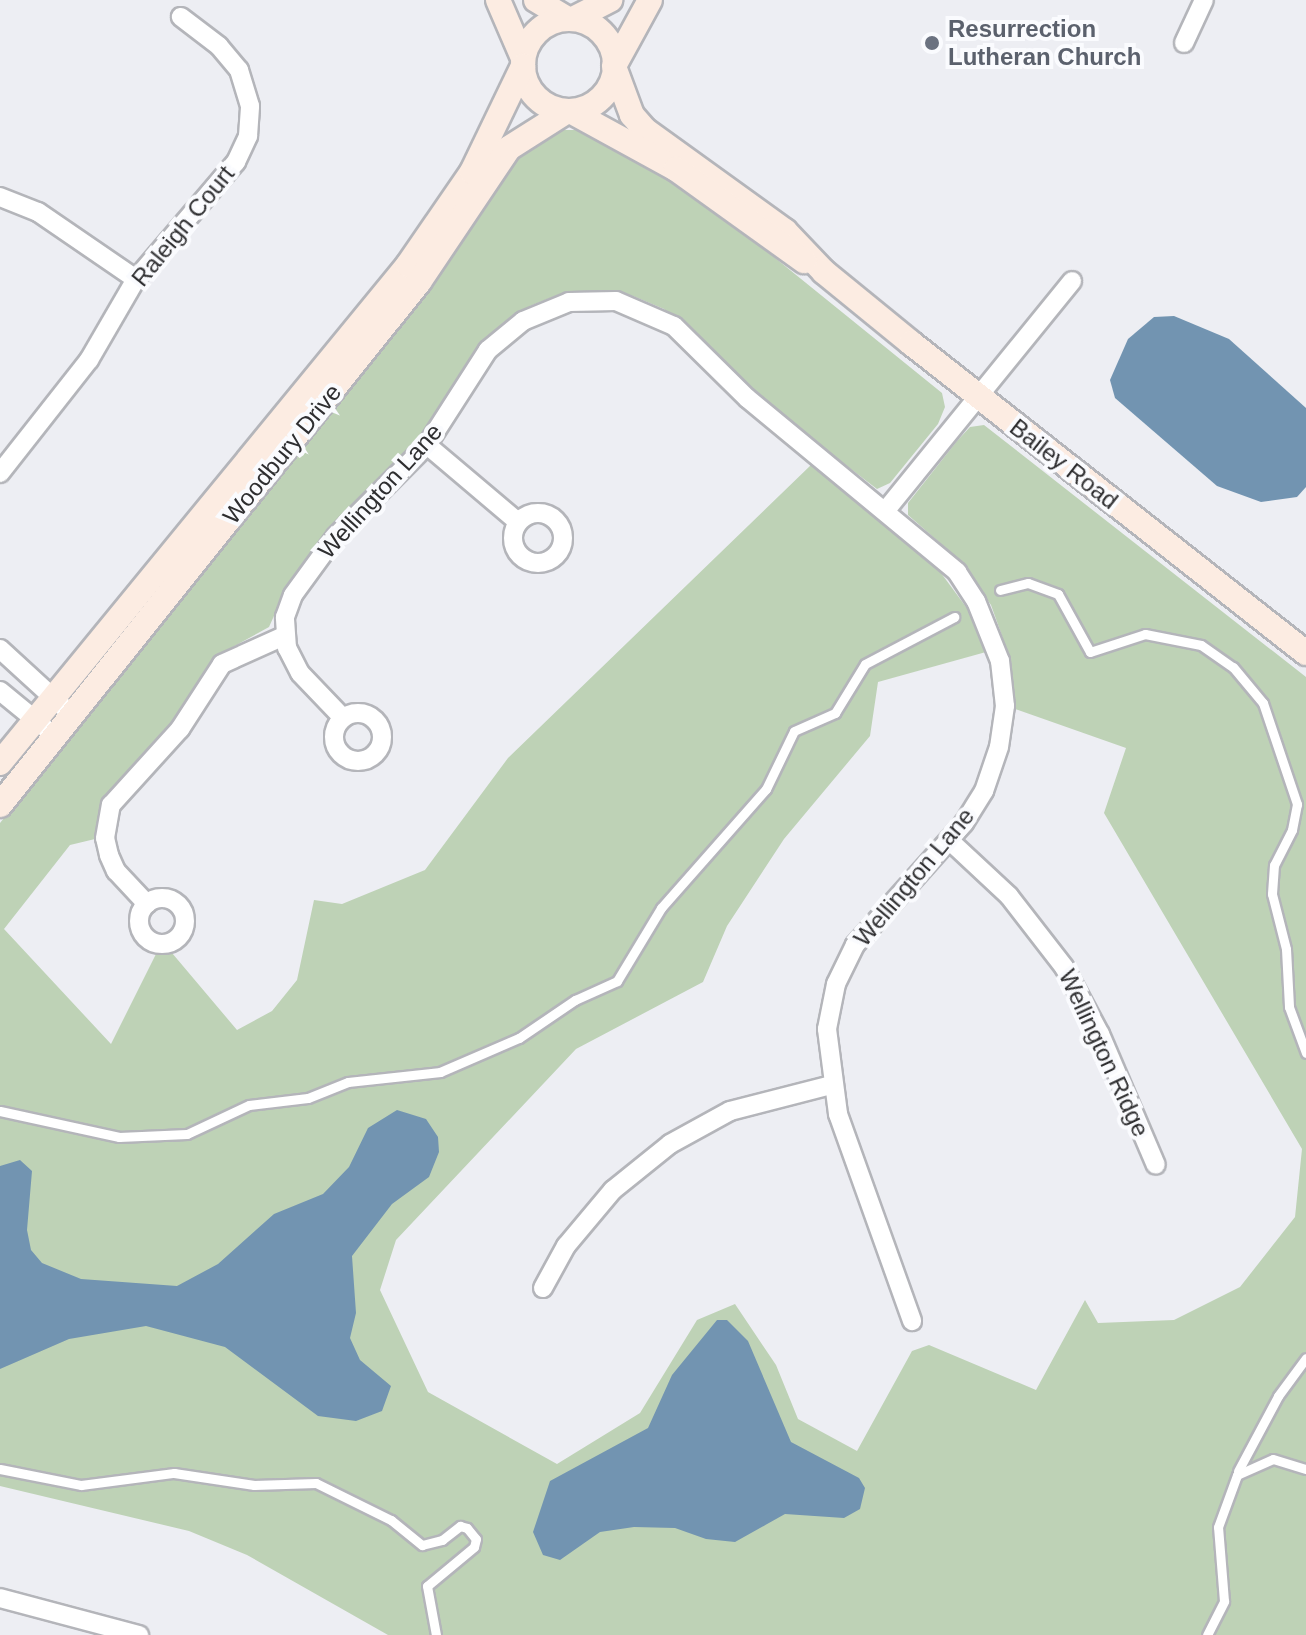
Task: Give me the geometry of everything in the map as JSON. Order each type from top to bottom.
[{"type":"main road","points":[[498,0],[537,96],[569,112],[597,103],[650,0]]},
{"type":"main road","points":[[536,0],[601,34],[615,69]]},
{"type":"main road","points":[[523,62],[543,26],[610,0]]},
{"type":"main road","name":"Woodbury Drive","points":[[0,763],[423,245],[477,163],[523,62]]},
{"type":"main road","name":"Bailey Road","points":[[615,69],[639,125],[776,223],[824,272],[1306,653]]},
{"type":"main road","name":"Woodbury Drive","points":[[0,805],[419,282],[513,144],[569,112]]},
{"type":"main road","name":"Bailey Road","points":[[569,112],[676,169],[774,244],[824,272]]},
{"type":"street","points":[[1184,43],[1204,0]]},
{"type":"street","name":"Raleigh Court","points":[[0,473],[89,360],[136,279],[225,176],[248,136],[250,106],[239,70],[219,46],[181,17]]},
{"type":"street","points":[[0,197],[38,212],[136,279]]},
{"type":"street","points":[[886,510],[976,395],[1072,281]]},
{"type":"street","name":"Wellington Lane","points":[[284,636],[288,606],[318,557],[427,445],[504,334],[545,309],[593,299],[616,301],[674,326],[765,414],[886,510],[957,572],[988,626],[1003,673],[1004,720],[996,760],[978,801],[949,840],[862,936],[841,970],[827,1029],[831,1085],[912,1321]]},
{"type":"street","points":[[427,445],[518,522]]},
{"type":"street","points":[[147,904],[127,886],[109,855],[105,838],[111,805],[180,729],[222,664],[284,636],[300,673],[343,718]]},
{"type":"street","points":[[0,649],[72,715]]},
{"type":"street","points":[[0,691],[55,736]]},
{"type":"street","name":"Wellington Ridge","points":[[949,840],[1025,915],[1073,982],[1156,1165]]},
{"type":"street","points":[[543,1288],[566,1246],[613,1190],[670,1144],[730,1111],[831,1085]]},
{"type":"street","points":[[0,1598],[139,1635]]},
{"type":"lane","points":[[1000,590],[1028,583],[1058,594],[1090,652],[1145,634],[1201,645],[1233,667],[1263,703],[1297,804],[1271,879],[1286,949],[1289,1007],[1306,1053]]},
{"type":"lane","points":[[0,1111],[119,1137],[187,1134],[249,1105],[308,1098],[348,1082],[440,1072],[519,1038],[575,1000],[617,981],[661,908],[766,789],[794,731],[835,713],[865,664],[954,617]]},
{"type":"lane","points":[[1207,1635],[1224,1601],[1218,1527],[1237,1475],[1278,1396],[1306,1358]]},
{"type":"lane","points":[[1237,1475],[1273,1459],[1306,1469]]},
{"type":"lane","points":[[0,1469],[81,1485],[174,1473],[254,1485],[316,1483],[391,1520],[422,1545],[467,1528],[476,1539],[474,1547],[427,1586],[436,1635]]},
{"type":"green space","points":[[560,130],[582,130],[617,143],[722,215],[942,393],[945,407],[938,424],[890,483],[877,489],[770,407],[664,309],[633,296],[595,291],[555,296],[530,306],[488,337],[421,438],[324,536],[287,587],[269,627],[229,649],[208,669],[166,732],[108,795],[95,839],[70,845],[4,929],[111,1044],[156,954],[172,953],[237,1030],[272,1011],[297,980],[314,900],[342,904],[425,870],[508,758],[811,465],[941,573],[969,611],[986,652],[878,682],[870,736],[784,839],[727,926],[703,982],[576,1049],[396,1240],[380,1290],[428,1392],[557,1464],[640,1413],[697,1320],[735,1304],[776,1365],[798,1419],[857,1451],[912,1351],[929,1345],[1036,1390],[1085,1300],[1098,1323],[1174,1320],[1240,1287],[1295,1217],[1302,1149],[1104,813],[1126,748],[1015,709],[1011,661],[991,605],[955,556],[908,515],[908,503],[957,441],[970,427],[984,425],[1306,677],[1306,1635],[388,1635],[247,1555],[189,1531],[0,1486],[0,823],[424,295],[483,212],[514,157],[539,136]]},
{"type":"water","points":[[1174,316],[1229,339],[1306,408],[1306,487],[1297,497],[1261,502],[1217,486],[1115,398],[1110,380],[1128,339],[1154,317]]},
{"type":"water","points":[[397,1110],[426,1119],[438,1137],[439,1152],[429,1177],[392,1204],[352,1256],[356,1313],[350,1338],[360,1360],[391,1386],[382,1411],[356,1421],[318,1416],[225,1347],[146,1326],[69,1339],[0,1369],[0,1166],[20,1160],[32,1171],[27,1230],[31,1250],[42,1263],[81,1279],[177,1286],[218,1264],[274,1214],[323,1194],[349,1167],[368,1128]]},
{"type":"water","points":[[717,1320],[727,1320],[748,1341],[791,1442],[859,1478],[865,1488],[860,1509],[844,1518],[785,1514],[735,1542],[706,1539],[675,1528],[634,1527],[600,1532],[560,1560],[543,1555],[533,1532],[550,1481],[648,1428],[672,1375]]},
{"type":"place","name":"Resurrection Lutheran Church","points":[[932,43]]}]
